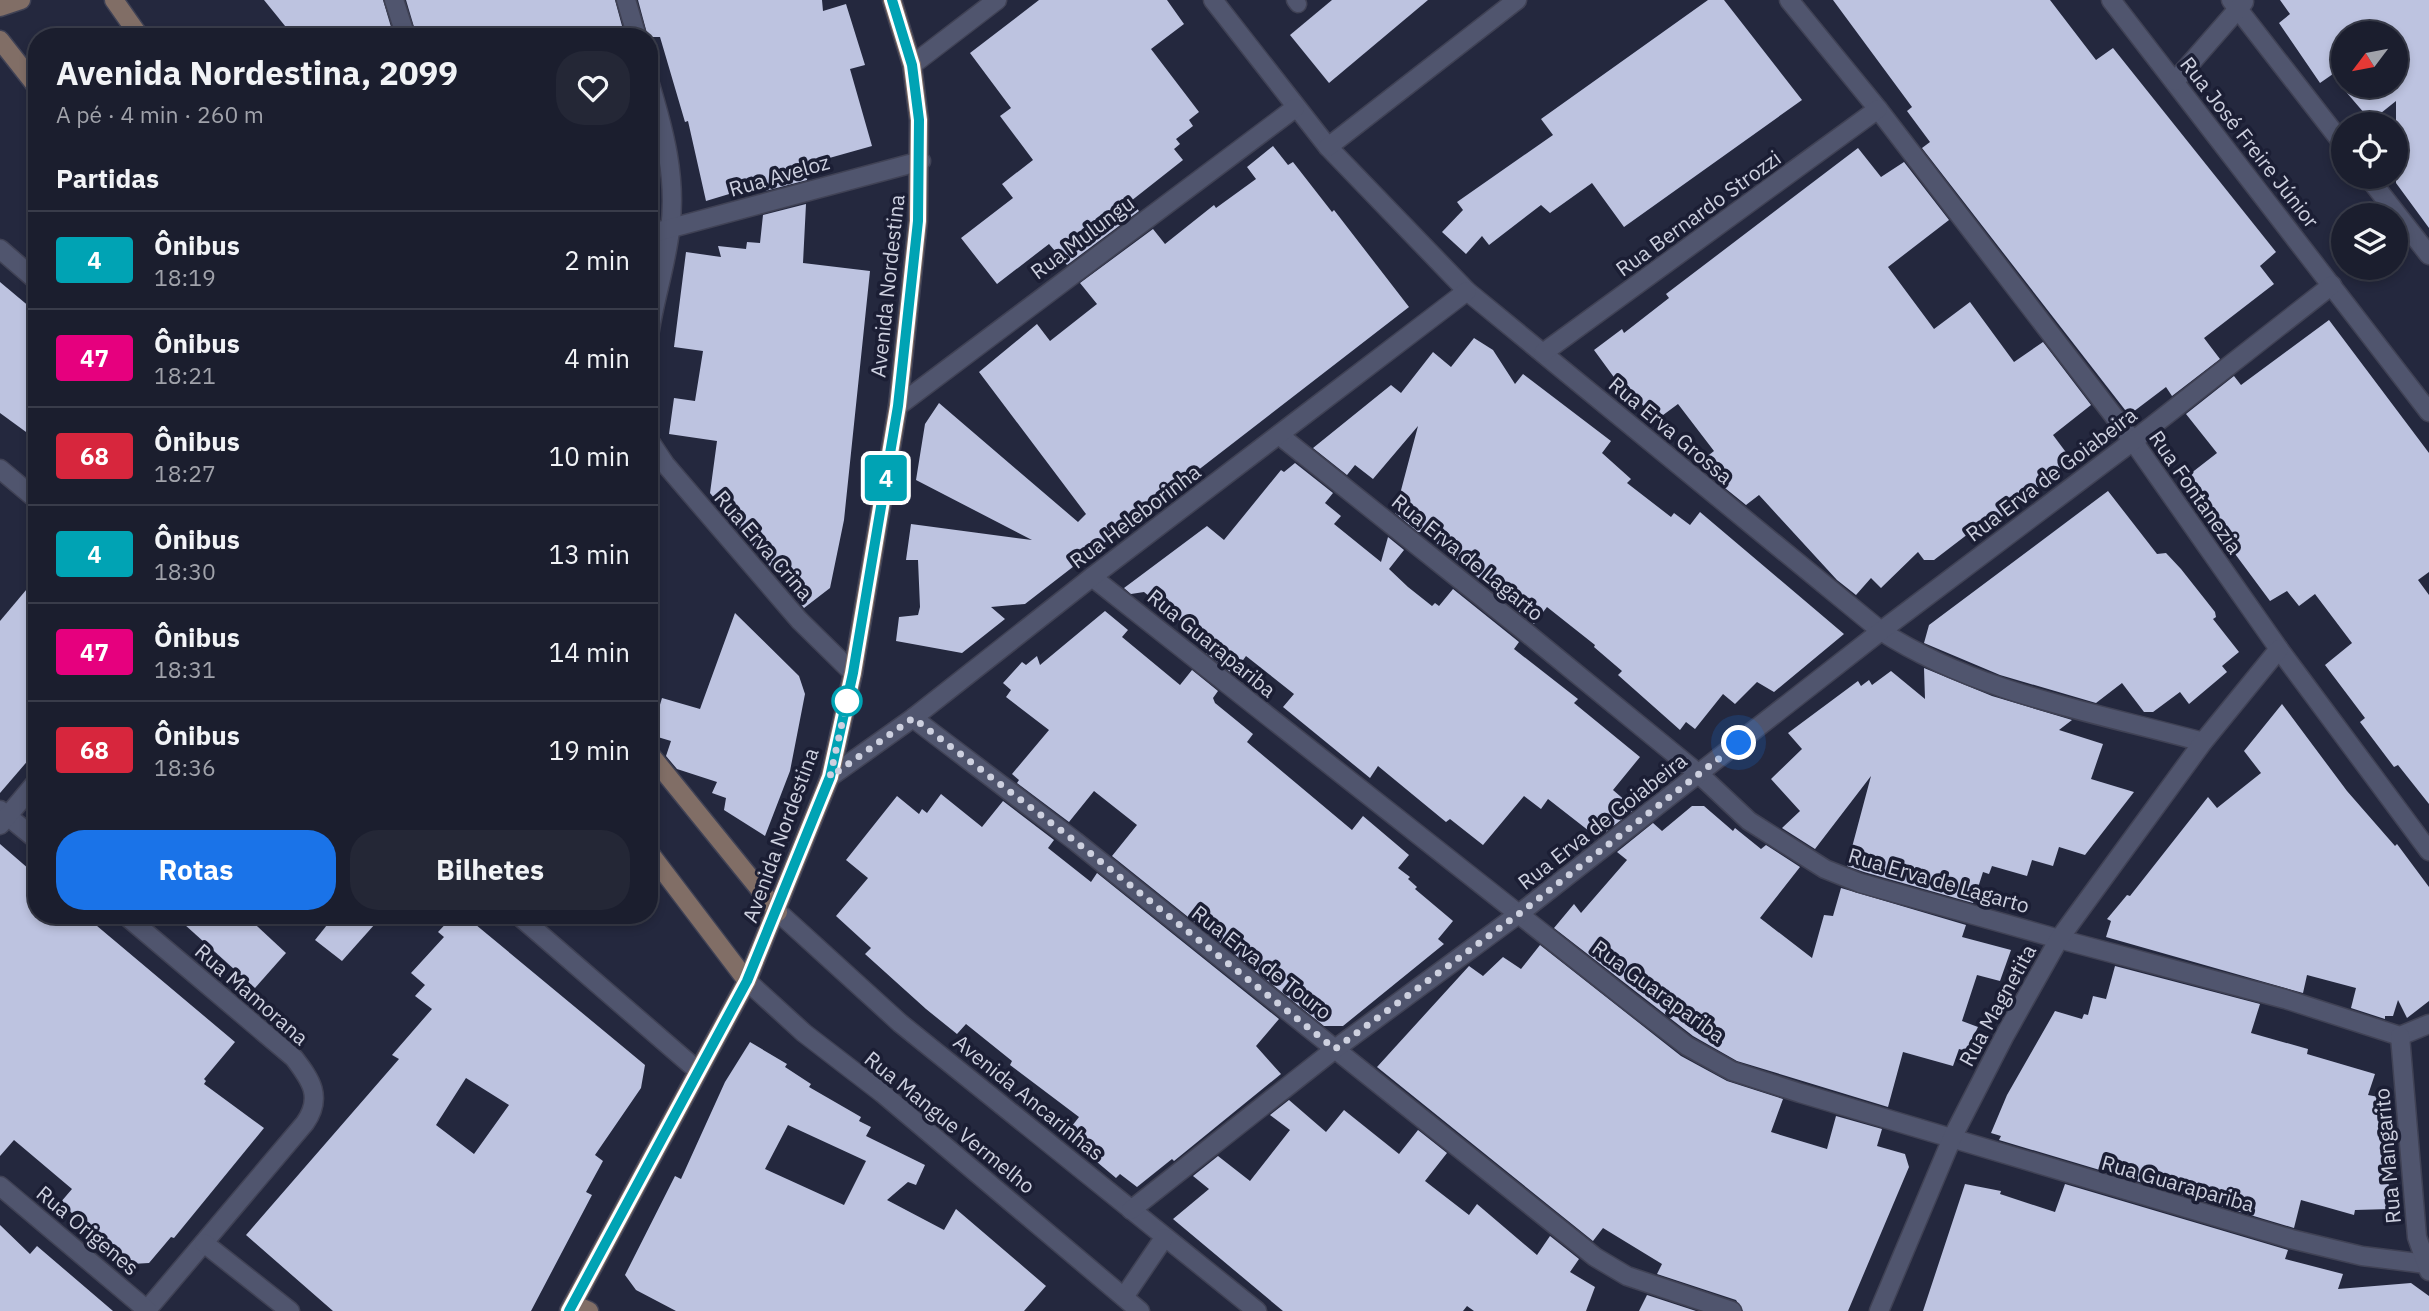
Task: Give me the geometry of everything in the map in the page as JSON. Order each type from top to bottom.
[{"type":"main road","points":[[0,7],[21,0]]},
{"type":"main road","points":[[114,0],[134,28]]},
{"type":"main road","name":"Avenida Nordestina","points":[[577,1308],[696,1070],[747,981],[778,912],[830,777],[853,673],[898,406],[918,221],[921,161],[912,65],[892,0]]},
{"type":"main road","points":[[0,40],[28,76]]},
{"type":"main road","points":[[658,764],[778,912]]},
{"type":"main road","points":[[658,864],[747,981]]},
{"type":"street","points":[[394,0],[403,28]]},
{"type":"street","points":[[626,0],[634,28]]},
{"type":"street","points":[[912,65],[997,0]]},
{"type":"street","name":"Rua Erva Grossa","points":[[1213,0],[1295,108],[1328,146],[1468,291],[1881,631],[1913,652],[1989,684],[2203,742]]},
{"type":"street","points":[[1328,146],[1517,0]]},
{"type":"street","name":"Rua Fontanezia","points":[[1789,0],[1878,109],[2133,441],[2279,649],[2429,851]]},
{"type":"street","name":"Rua José Freire Júnior","points":[[2111,0],[2429,412]]},
{"type":"street","points":[[2175,81],[2238,3],[2331,128]]},
{"type":"street","name":"Rua Mulungu","points":[[898,406],[1295,108]]},
{"type":"street","name":"Rua Bernardo Strozzi","points":[[1543,353],[1878,109]]},
{"type":"street","points":[[658,112],[667,144],[672,186],[670,229],[658,290]]},
{"type":"street","name":"Rua Aveloz","points":[[658,232],[921,161]]},
{"type":"street","points":[[2377,189],[2429,255]]},
{"type":"street","points":[[0,249],[28,273]]},
{"type":"street","name":"Rua Erva de Goiabeira","points":[[1131,1210],[1335,1049],[1520,913],[1881,631],[2133,441],[2332,285]]},
{"type":"street","name":"Rua Heleborinha","points":[[830,777],[913,718],[1092,577],[1468,291]]},
{"type":"street","name":"Rua Erva de Lagarto","points":[[1279,435],[1699,774],[1749,821],[1825,869],[1860,883],[2285,999],[2400,1036]]},
{"type":"street","name":"Rua Erva Crina","points":[[658,454],[799,621],[853,673]]},
{"type":"street","points":[[0,469],[28,492]]},
{"type":"street","name":"Rua Guarapariba","points":[[1092,577],[1687,1046],[1732,1071],[1953,1136],[2039,1166],[2291,1239],[2362,1256],[2427,1267]]},
{"type":"street","name":"Rua Magnetita","points":[[1879,1311],[1953,1136],[2059,939],[2203,742],[2279,649]]},
{"type":"street","name":"Rua Erva de Touro","points":[[913,718],[1075,841],[1595,1257],[1627,1276],[1732,1311]]},
{"type":"street","points":[[28,791],[3,817],[28,835]]},
{"type":"street","name":"Avenida Ancarinhas","points":[[778,912],[900,1023],[1257,1311]]},
{"type":"street","name":"Rua Mamorana","points":[[136,924],[294,1058],[309,1078],[316,1097],[314,1111],[305,1123],[204,1243]]},
{"type":"street","points":[[528,924],[696,1070]]},
{"type":"street","name":"Rua Mangue Vermelho","points":[[747,981],[804,1034],[882,1093],[1140,1311]]},
{"type":"street","points":[[2400,1036],[2429,1024]]},
{"type":"street","name":"Rua Mangarito","points":[[2400,1036],[2417,1237],[2427,1267]]},
{"type":"street","name":"Rua Origenes","points":[[0,1186],[147,1310]]},
{"type":"street","points":[[1124,1297],[1164,1238]]},
{"type":"street","points":[[147,1310],[204,1243],[290,1311]]},
{"type":"building","points":[[264,0],[383,0],[391,28],[287,28]]},
{"type":"building","points":[[406,0],[615,0],[623,28],[414,28]]},
{"type":"building","points":[[638,0],[822,0],[823,11],[846,4],[865,65],[850,69],[872,146],[808,164],[807,180],[765,191],[766,183],[706,201],[688,121],[685,122],[658,37],[658,28],[646,28]]},
{"type":"building","points":[[1039,0],[1167,0],[1184,24],[1151,49],[1199,112],[1189,120],[1193,126],[1176,139],[1180,144],[1174,149],[1183,160],[1131,201],[1139,211],[1067,265],[1049,244],[997,284],[961,238],[1013,198],[1002,184],[1033,160],[1000,116],[1011,108],[970,53]]},
{"type":"building","points":[[1332,0],[1428,0],[1329,83],[1290,35]]},
{"type":"building","points":[[1708,0],[1724,0],[1802,100],[1624,227],[1592,183],[1550,213],[1541,205],[1489,245],[1482,236],[1466,254],[1442,232],[1463,210],[1457,202],[1553,135],[1541,119]]},
{"type":"building","points":[[1833,0],[2050,0],[2096,60],[2113,48],[2276,252],[2260,266],[2274,284],[2204,338],[2220,359],[2172,396],[2166,387],[2129,415],[1922,148],[1930,142],[1907,111],[1912,107]]},
{"type":"building","points":[[2280,0],[2429,0],[2429,228],[2400,189],[2408,189],[2408,112],[2396,112],[2396,101],[2382,112],[2363,112],[2351,98],[2408,98],[2408,21],[2331,21],[2331,75],[2320,83],[2279,23],[2290,14]]},
{"type":"building","points":[[1273,146],[1288,165],[1293,162],[1332,212],[1334,210],[1409,307],[1025,604],[991,607],[1005,619],[962,653],[896,641],[899,617],[918,615],[920,607],[918,560],[906,560],[911,524],[1032,540],[916,480],[925,424],[939,403],[1078,522],[1086,514],[979,372],[1037,324],[1050,341],[1097,304],[1080,283],[1153,229],[1165,244],[1214,205],[1216,208],[1256,179],[1247,167]]},
{"type":"building","points":[[1858,148],[1881,177],[1904,162],[1949,220],[1888,267],[1934,329],[1970,302],[2014,362],[2043,342],[2091,405],[2053,435],[2071,459],[1986,530],[1981,524],[1934,560],[1924,560],[1918,552],[1881,588],[1871,578],[1856,595],[1837,580],[1759,495],[1746,505],[1720,484],[1723,481],[1700,462],[1714,451],[1678,404],[1655,421],[1621,377],[1616,380],[1594,350],[1622,329],[1624,333],[1669,298],[1666,294]]},
{"type":"building","points":[[806,204],[803,263],[870,271],[844,520],[830,588],[804,608],[710,493],[717,441],[669,434],[674,398],[695,401],[703,351],[674,347],[686,252],[721,257],[718,246],[746,249],[747,242],[760,243],[763,215]]},
{"type":"building","points":[[0,282],[28,305],[28,433],[0,413]]},
{"type":"building","points":[[2329,320],[2429,453],[2429,572],[2418,580],[2429,595],[2429,804],[2398,765],[2394,767],[2360,722],[2365,718],[2325,665],[2352,643],[2315,594],[2299,606],[2287,591],[2270,601],[2181,481],[2217,453],[2186,414],[2234,376],[2241,385]]},
{"type":"building","points":[[1474,338],[1493,350],[1515,384],[1523,374],[1611,441],[1602,453],[1631,479],[1627,483],[1671,517],[1674,513],[1690,525],[1700,512],[1844,634],[1774,692],[1757,682],[1735,704],[1723,694],[1695,729],[1686,722],[1680,730],[1618,675],[1622,671],[1594,647],[1595,645],[1547,607],[1534,624],[1423,532],[1418,532],[1395,513],[1418,426],[1373,479],[1355,465],[1347,475],[1313,448],[1391,385],[1401,393],[1433,352],[1451,367]]},
{"type":"building","points":[[1295,463],[1333,493],[1325,503],[1341,516],[1334,524],[1381,562],[1388,537],[1404,550],[1389,569],[1408,587],[1432,606],[1435,603],[1439,606],[1453,589],[1519,642],[1514,649],[1578,699],[1574,703],[1640,757],[1613,790],[1635,809],[1598,838],[1548,799],[1541,809],[1524,796],[1483,845],[1450,819],[1446,822],[1378,766],[1370,778],[1283,707],[1294,694],[1246,656],[1233,674],[1206,653],[1211,646],[1144,592],[1131,594],[1124,588],[1207,526],[1224,540],[1281,470],[1284,472]]},
{"type":"building","points":[[2108,491],[2157,554],[2166,553],[2181,569],[2215,612],[2216,617],[2213,619],[2239,652],[2222,666],[2227,672],[2189,704],[2180,692],[2153,712],[2144,712],[2122,683],[2096,703],[2000,675],[1924,643],[1929,625]]},
{"type":"building","points":[[28,588],[28,760],[0,793],[0,621]]},
{"type":"building","points":[[1105,611],[1128,630],[1122,637],[1180,685],[1192,670],[1218,691],[1213,698],[1215,703],[1253,734],[1247,742],[1352,830],[1363,816],[1409,855],[1398,868],[1410,877],[1408,879],[1417,887],[1415,889],[1453,921],[1438,939],[1444,944],[1343,1026],[1324,1026],[1112,856],[1137,825],[1094,791],[1069,822],[1017,783],[1019,780],[1012,774],[1049,730],[1006,697],[1011,690],[1003,683],[1022,662],[1026,665],[1037,656],[1040,665]]},
{"type":"building","points":[[735,613],[799,676],[805,694],[790,771],[765,836],[724,810],[726,798],[712,793],[717,782],[677,769],[666,756],[671,741],[658,737],[658,711],[662,698],[700,709]]},
{"type":"building","points":[[1924,668],[1992,696],[2072,720],[2059,730],[2103,744],[2091,779],[2134,792],[2085,855],[2059,847],[2053,866],[2032,860],[2027,876],[1992,866],[1989,874],[1983,872],[1973,903],[1847,866],[1871,776],[1815,849],[1782,828],[1800,811],[1771,779],[1802,749],[1788,733],[1858,681],[1861,686],[1869,680],[1872,685],[1891,671],[1925,699]]},
{"type":"building","points":[[2282,704],[2347,791],[2395,846],[2397,844],[2429,887],[2429,1001],[2407,1018],[2398,1000],[2393,1016],[2385,1016],[2385,1019],[2351,1008],[2356,988],[2307,975],[2303,993],[2106,937],[2111,921],[2107,919],[2127,895],[2130,896],[2208,797],[2217,808],[2261,773],[2244,751]]},
{"type":"building","points":[[941,794],[982,827],[1003,801],[1054,840],[1048,848],[1091,882],[1097,873],[1279,1019],[1256,1046],[1281,1074],[1174,1161],[1172,1159],[1137,1187],[1120,1174],[1116,1178],[1065,1135],[1079,1117],[1010,1065],[1012,1061],[966,1024],[957,1034],[926,1009],[865,954],[871,948],[836,916],[868,878],[846,860],[897,796],[919,814],[922,809],[927,813]]},
{"type":"building","points":[[1692,806],[1704,806],[1733,831],[1735,828],[1761,849],[1766,845],[1800,867],[1760,918],[1812,958],[1824,915],[1833,916],[1841,888],[1966,925],[1962,937],[2011,950],[2000,981],[1977,975],[1962,1021],[1978,1027],[1966,1051],[1959,1049],[1953,1066],[1903,1052],[1888,1107],[1737,1061],[1693,1036],[1554,928],[1574,904],[1581,913],[1627,860],[1617,852],[1653,823],[1662,831]]},
{"type":"building","points":[[0,844],[28,868],[28,924],[95,924],[235,1042],[204,1079],[204,1084],[264,1128],[174,1238],[171,1237],[149,1263],[132,1264],[60,1203],[72,1189],[14,1140],[0,1156]]},
{"type":"building","points":[[184,924],[255,924],[286,953],[255,988]]},
{"type":"building","points":[[328,924],[375,924],[342,961],[315,940]]},
{"type":"building","points":[[446,924],[475,924],[645,1065],[641,1088],[595,1155],[603,1161],[586,1192],[592,1195],[531,1311],[333,1311],[246,1235],[399,1059],[392,1055],[432,1009],[415,996],[425,985],[411,973],[444,937],[438,932]],"holes":[[[466,1078],[509,1105],[474,1154],[436,1125]]]},
{"type":"building","points":[[1540,945],[1681,1056],[1727,1081],[1783,1099],[1771,1132],[1827,1149],[1836,1116],[1882,1129],[1877,1146],[1905,1154],[1909,1167],[1848,1311],[1743,1311],[1736,1300],[1657,1274],[1662,1264],[1603,1228],[1593,1241],[1377,1067],[1469,966],[1483,976],[1503,957],[1521,969]]},
{"type":"building","points":[[2115,966],[2260,1004],[2251,1033],[2308,1049],[2307,1054],[2375,1074],[2368,1095],[2384,1098],[2390,1209],[2355,1210],[2354,1215],[2301,1200],[2294,1228],[1999,1140],[2001,1136],[1991,1133],[2007,1095],[2055,1011],[2082,1019],[2084,1014],[2088,1015],[2093,996],[2106,999]]},
{"type":"building","points":[[750,1042],[787,1064],[785,1067],[811,1084],[809,1087],[861,1117],[859,1121],[871,1127],[866,1136],[925,1165],[916,1185],[908,1182],[887,1200],[944,1230],[956,1209],[1046,1286],[1024,1311],[676,1311],[636,1290],[625,1275],[675,1176],[681,1179],[725,1082]],"holes":[[[788,1125],[866,1161],[844,1205],[765,1169]]]},
{"type":"building","points":[[1289,1100],[1326,1132],[1344,1110],[1399,1154],[1418,1130],[1447,1153],[1425,1181],[1469,1215],[1477,1204],[1537,1255],[1550,1236],[1579,1259],[1570,1272],[1595,1287],[1586,1311],[1474,1311],[1467,1306],[1463,1311],[1283,1311],[1173,1219],[1209,1189],[1193,1176],[1218,1156],[1250,1181],[1290,1130],[1270,1115]]},
{"type":"building","points":[[1965,1184],[2001,1191],[2000,1194],[2055,1212],[2065,1184],[2288,1250],[2285,1259],[2343,1274],[2338,1289],[2411,1283],[2429,1296],[2429,1311],[1923,1311]]},
{"type":"building","points":[[0,1225],[30,1254],[37,1246],[113,1311],[0,1311]]},
{"type":"building","points":[[1647,1295],[1696,1311],[1639,1311]]},
{"type":"bus line","name":"4","points":[[569,1311],[696,1070],[747,981],[778,912],[830,777],[853,673],[898,406],[918,221],[921,161],[919,120],[912,65],[892,0]]},
{"type":"route","points":[[847,701],[830,777],[913,718],[1075,841],[1335,1049],[1520,913],[1739,743]]}]
